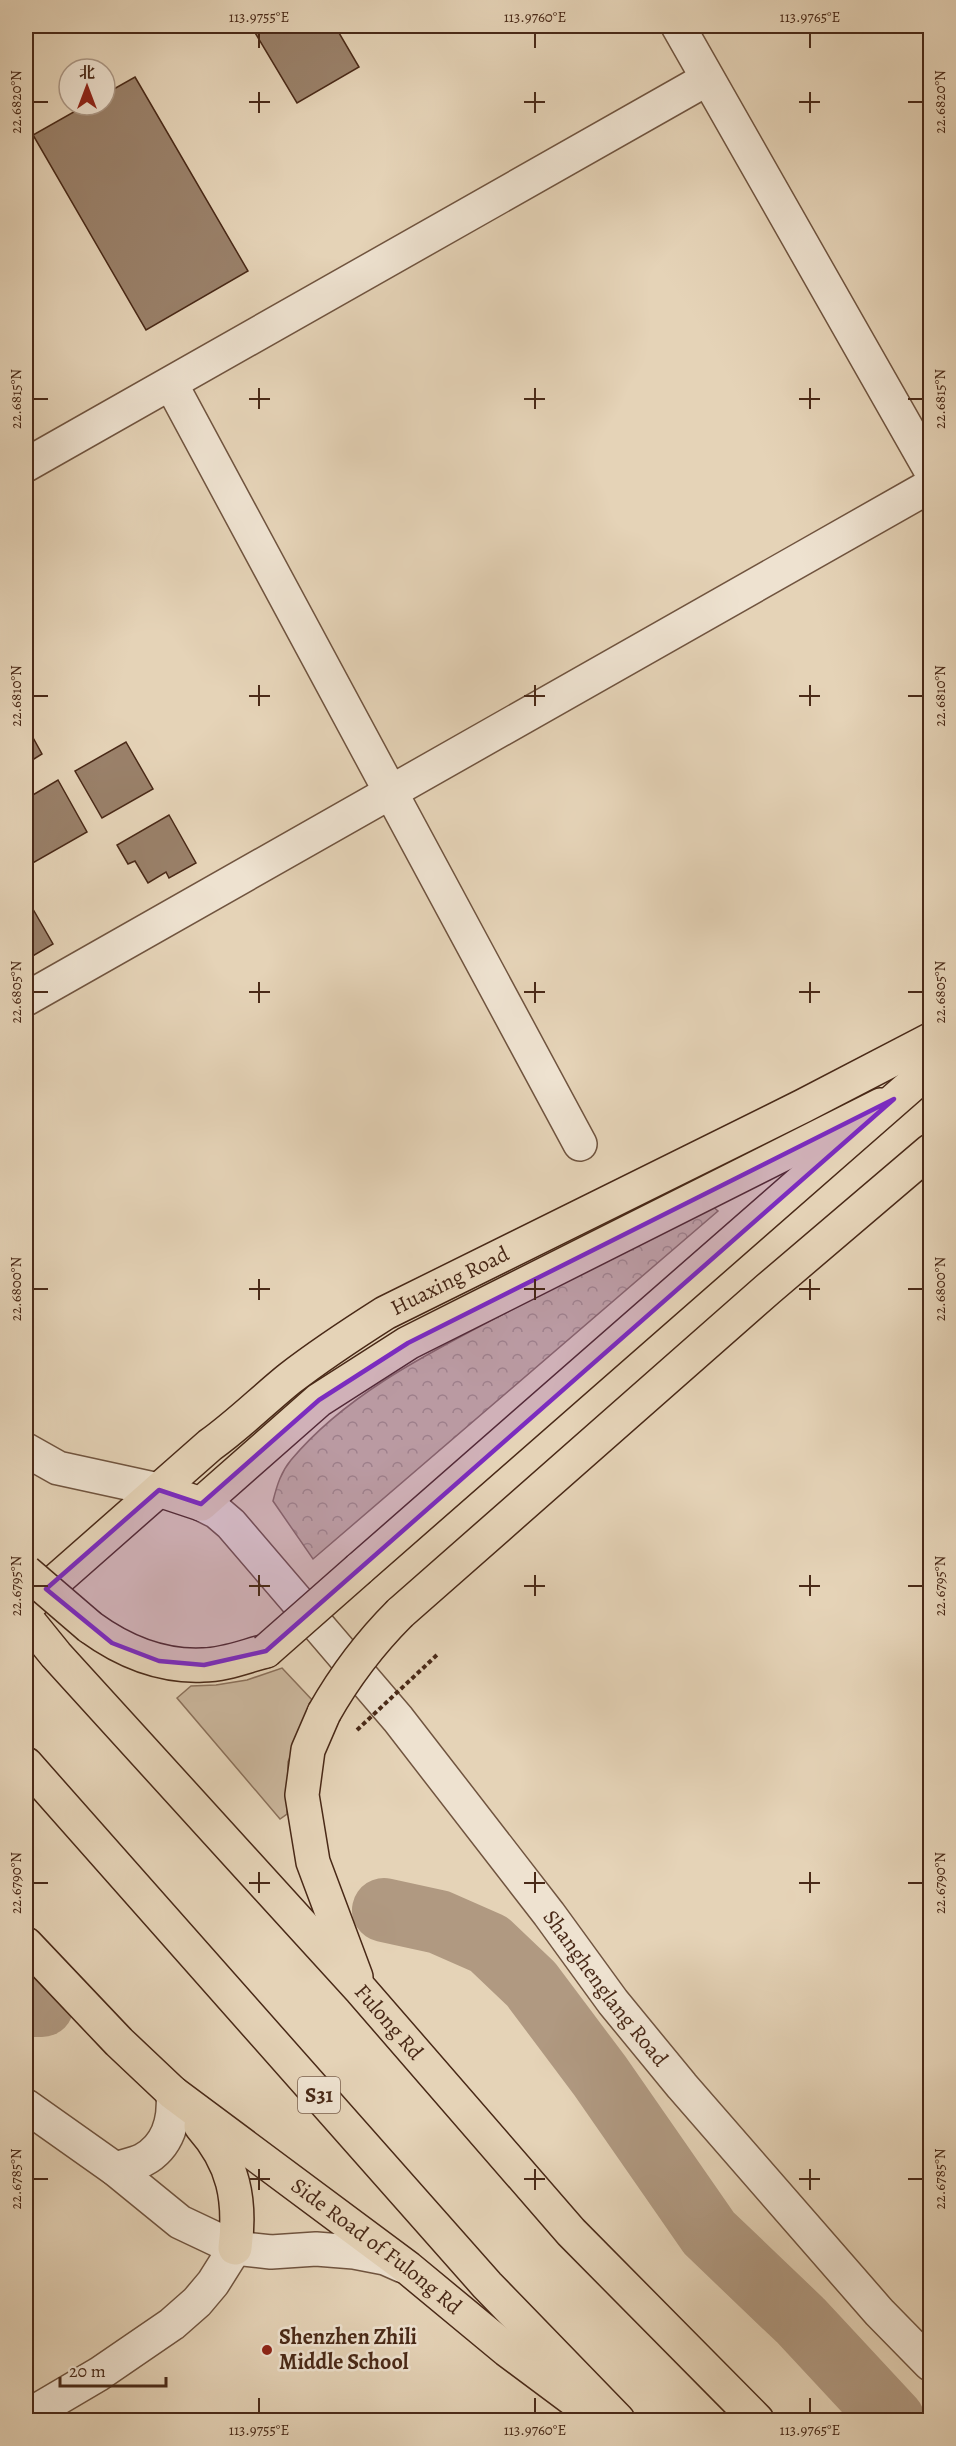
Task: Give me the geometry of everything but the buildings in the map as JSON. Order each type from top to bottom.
[{"type":"main road","name":"Huaxing Road","points":[[26,1607],[288,1380],[385,1313],[781,1117],[930,1040]]},
{"type":"main road","points":[[26,1572],[90,1627],[112,1643],[135,1654],[182,1665],[204,1665],[226,1662],[266,1651],[930,1069]]},
{"type":"main road","name":"Huaxing Road","points":[[201,1504],[319,1400],[408,1343],[894,1099],[930,1086]]},
{"type":"main road","points":[[361,1990],[313,1862],[305,1825],[302,1795],[308,1750],[324,1713],[341,1684],[400,1613],[768,1288],[930,1151]]},
{"type":"main road","name":"Shanghenglang Road","points":[[159,1490],[201,1504]]},
{"type":"main road","name":"Fulong Rd","points":[[26,1618],[361,1990],[572,2232],[757,2421]]},
{"type":"main road","name":"S31","points":[[26,1764],[487,2285],[618,2421]]},
{"type":"main road","name":"Side Road of Fulong Rd","points":[[26,1944],[119,2042],[173,2093],[408,2268],[507,2350],[601,2421]]},
{"type":"main road","points":[[173,2093],[205,2130],[226,2162],[236,2192],[238,2220],[235,2248]]},
{"type":"street","points":[[678,26],[930,469]]},
{"type":"street","points":[[26,465],[707,79]]},
{"type":"street","points":[[171,384],[580,1144]]},
{"type":"street","points":[[26,999],[930,486]]},
{"type":"street","points":[[26,1450],[58,1468],[159,1490]]},
{"type":"street","name":"Shanghenglang Road","points":[[201,1504],[217,1512],[231,1524],[390,1710],[549,1914],[613,2002],[675,2078],[879,2312],[930,2364]]},
{"type":"street","points":[[115,2169],[144,2160],[159,2147],[171,2129],[174,2114],[173,2093]]},
{"type":"street","points":[[26,2106],[115,2169],[180,2222],[235,2248],[271,2252],[316,2249],[354,2252],[385,2258],[408,2268]]},
{"type":"street","points":[[26,2416],[99,2374],[172,2324],[198,2302],[235,2248]]},
{"type":"path","points":[[356,1731],[438,1654]]},
{"type":"highlighted area","points":[[894,1099],[266,1651],[204,1665],[159,1661],[112,1643],[46,1589],[159,1490],[201,1504],[319,1400],[408,1343]]},
{"type":"green space","points":[[711,1205],[718,1211],[313,1559],[273,1501],[285,1469],[314,1435],[339,1413],[394,1374]]},
{"type":"green space","points":[[282,1668],[314,1702],[288,1762],[287,1814],[280,1819],[177,1698],[191,1686],[247,1680]]},
{"type":"waterway","points":[[384,1910],[439,1922],[489,1944],[531,1984],[600,2076],[709,2233],[801,2321],[893,2420]]},
{"type":"waterway","points":[[26,2005],[42,2005]]},
{"type":"place","name":"Shenzhen Zhili Middle School","points":[[267,2350]]}]
